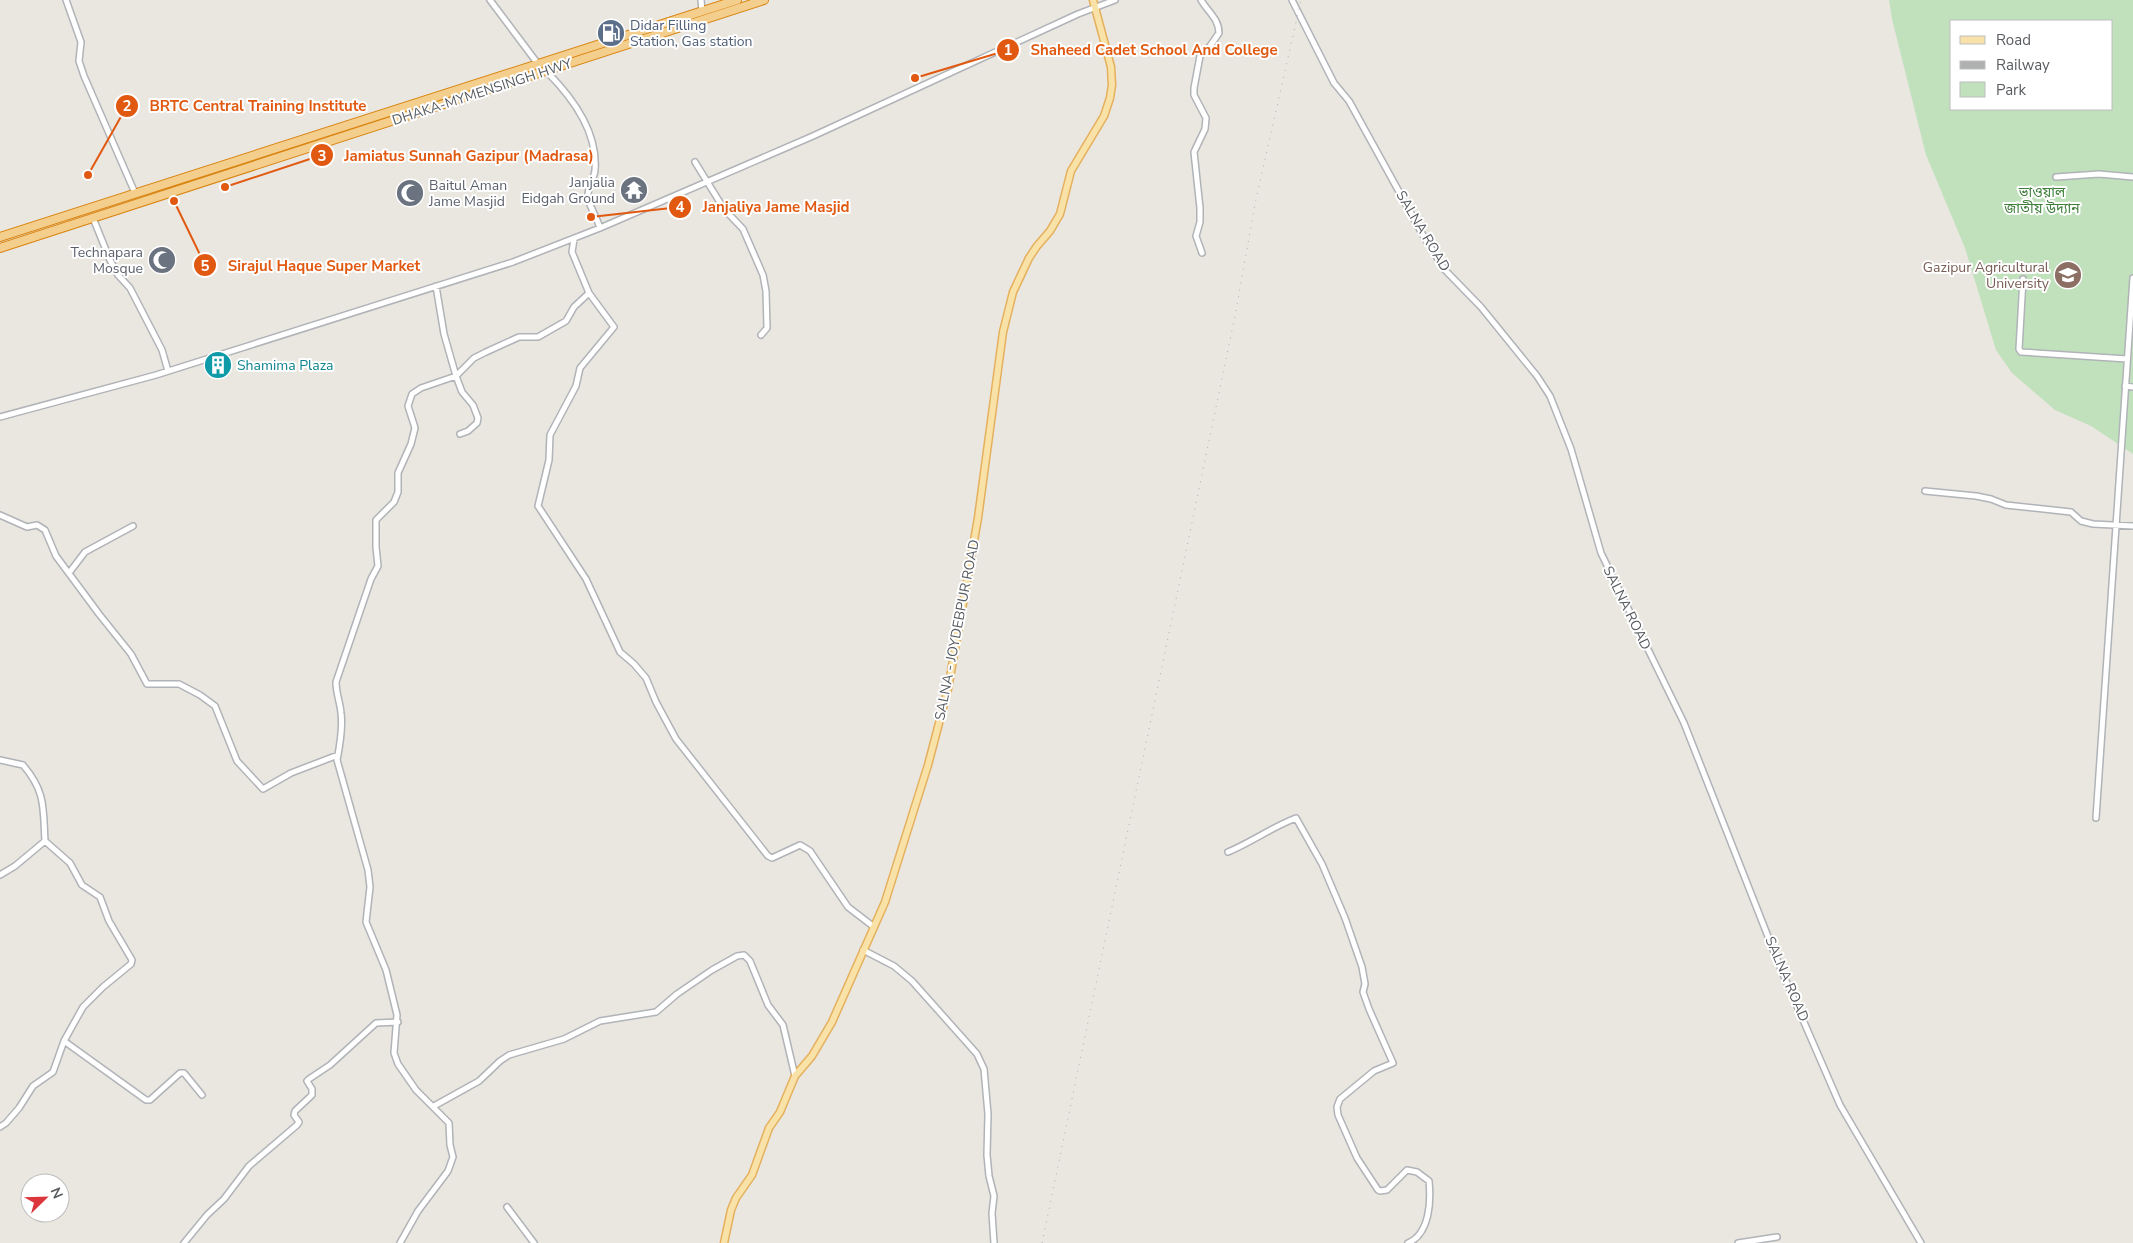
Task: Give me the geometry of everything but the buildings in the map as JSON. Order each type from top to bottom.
[{"type":"highway","name":"DHAKA-MYMENSINGH HWY","points":[[0,237],[737,0]]},
{"type":"highway","name":"DHAKA-MYMENSINGH HWY","points":[[0,248],[764,0]]},
{"type":"main road","name":"SALNA - JOYDEBPUR ROAD","points":[[724,1243],[729,1218],[736,1198],[752,1175],[769,1128],[780,1112],[795,1076],[812,1056],[832,1022],[874,927],[905,841],[948,689],[978,518],[1003,332],[1013,292],[1029,258],[1050,231],[1060,214],[1071,171],[1104,116],[1110,98],[1112,85],[1111,66],[1093,0]]},
{"type":"street","points":[[66,0],[82,42],[79,61],[84,76],[135,193]]},
{"type":"street","points":[[490,0],[538,64]]},
{"type":"street","points":[[701,0],[702,11]]},
{"type":"street","points":[[0,417],[168,371],[513,262],[600,228],[708,182],[813,136],[1078,14],[1115,0]]},
{"type":"street","points":[[1201,0],[1206,9],[1215,18],[1219,33],[1200,56],[1194,88],[1194,95],[1206,118],[1205,129],[1194,152],[1200,208],[1200,222],[1196,236],[1202,254]]},
{"type":"street","name":"SALNA ROAD","points":[[1292,0],[1334,83],[1349,101],[1424,237],[1445,270],[1482,307],[1537,376],[1550,396],[1571,449],[1601,553],[1684,724],[1780,967],[1840,1105],[1921,1243]]},
{"type":"street","points":[[547,72],[575,102],[591,139],[595,171],[593,182],[588,191],[588,199],[600,228]]},
{"type":"street","points":[[695,162],[724,209],[743,229],[763,275],[766,291],[767,328],[761,334]]},
{"type":"street","points":[[2056,177],[2099,174],[2133,177]]},
{"type":"street","points":[[93,218],[110,260],[118,275],[130,288],[162,350],[168,371]]},
{"type":"street","points":[[574,238],[572,252],[590,293],[614,327],[580,368],[576,386],[550,435],[549,460],[538,506],[586,579],[620,652],[641,670],[676,739],[725,804],[768,856],[772,858],[800,845],[810,851],[848,907],[874,927]]},
{"type":"street","points":[[2096,818],[2133,278]]},
{"type":"street","points":[[2023,279],[2021,352],[2127,359]]},
{"type":"street","points":[[436,286],[444,334],[456,376],[462,392],[473,405],[478,418],[477,423],[468,431],[460,434]]},
{"type":"street","points":[[400,1243],[418,1210],[448,1171],[452,1162],[449,1123],[416,1090],[398,1064],[394,1053],[398,1022],[386,970],[366,922],[365,913],[369,903],[370,887],[368,870],[337,760],[342,716],[336,694],[336,682],[371,579],[378,566],[376,520],[394,502],[398,492],[398,473],[411,444],[415,428],[408,406],[409,398],[422,388],[456,376],[474,358],[486,352],[519,337],[538,337],[566,321],[574,307],[590,293]]},
{"type":"street","points":[[2125,386],[2133,387]]},
{"type":"street","points":[[1924,491],[1976,496],[2006,505],[2071,512],[2086,523],[2133,526]]},
{"type":"street","points":[[0,515],[27,527],[41,526],[45,530],[56,556],[131,654],[147,684],[179,684],[200,695],[215,706],[237,761],[263,789],[291,773],[338,755]]},
{"type":"street","points":[[69,573],[85,552],[133,526]]},
{"type":"street","points":[[0,760],[23,765],[38,785],[42,795],[45,841],[70,863],[82,884],[100,897],[108,921],[132,960],[131,964],[103,987],[83,1007],[64,1041],[54,1072],[33,1086],[20,1108],[0,1127]]},
{"type":"street","points":[[1228,852],[1277,825],[1296,818],[1322,864],[1345,918],[1362,967],[1365,984],[1363,992],[1369,1009],[1393,1063],[1374,1071],[1340,1099],[1337,1107],[1338,1115],[1358,1158],[1378,1190],[1386,1190],[1407,1170],[1412,1170],[1429,1180],[1430,1192],[1426,1226],[1414,1241],[1408,1243]]},
{"type":"street","points":[[0,876],[45,841]]},
{"type":"street","points":[[864,950],[894,966],[912,981],[977,1054],[984,1069],[988,1114],[989,1176],[994,1196],[992,1213],[994,1243]]},
{"type":"street","points":[[434,1106],[479,1081],[509,1055],[564,1039],[600,1021],[656,1012],[677,994],[712,970],[737,956],[744,955],[750,961],[768,1005],[783,1025],[795,1076]]},
{"type":"street","points":[[184,1243],[207,1215],[224,1199],[249,1166],[297,1125],[298,1122],[294,1115],[295,1111],[312,1095],[312,1088],[308,1081],[330,1065],[376,1023],[398,1022]]},
{"type":"street","points":[[64,1041],[146,1100],[150,1100],[180,1074],[184,1073],[202,1095]]},
{"type":"street","points":[[507,1207],[534,1243]]},
{"type":"street","points":[[1738,1243],[1777,1237]]},
{"type":"green space","name":"ভাওয়াল জাতীয় উদ্যান","points":[[1889,0],[2133,0],[2133,454],[2091,426],[2055,410],[2012,373],[1996,350],[1965,248],[1926,155]]},
{"type":"railway","points":[[1042,1243],[1235,316],[1255,204],[1301,0]]},
{"type":"place","name":"Didar Filling Station, Gas station","points":[[611,33]]},
{"type":"place","name":"Shaheed Cadet School And College","points":[[915,78]]},
{"type":"place","name":"BRTC Central Training Institute","points":[[88,175]]},
{"type":"place","name":"Jamiatus Sunnah Gazipur (Madrasa)","points":[[225,187]]},
{"type":"place","name":"Janjalia Eidgah Ground","points":[[634,190]]},
{"type":"place","name":"Baitul Aman Jame Masjid","points":[[410,193]]},
{"type":"place","name":"Sirajul Haque Super Market","points":[[174,201]]},
{"type":"place","name":"Janjaliya Jame Masjid","points":[[591,217]]},
{"type":"place","name":"Technapara Mosque","points":[[162,260]]},
{"type":"place","name":"Gazipur Agricultural University","points":[[2068,275]]},
{"type":"place","name":"Shamima Plaza","points":[[218,365]]}]
